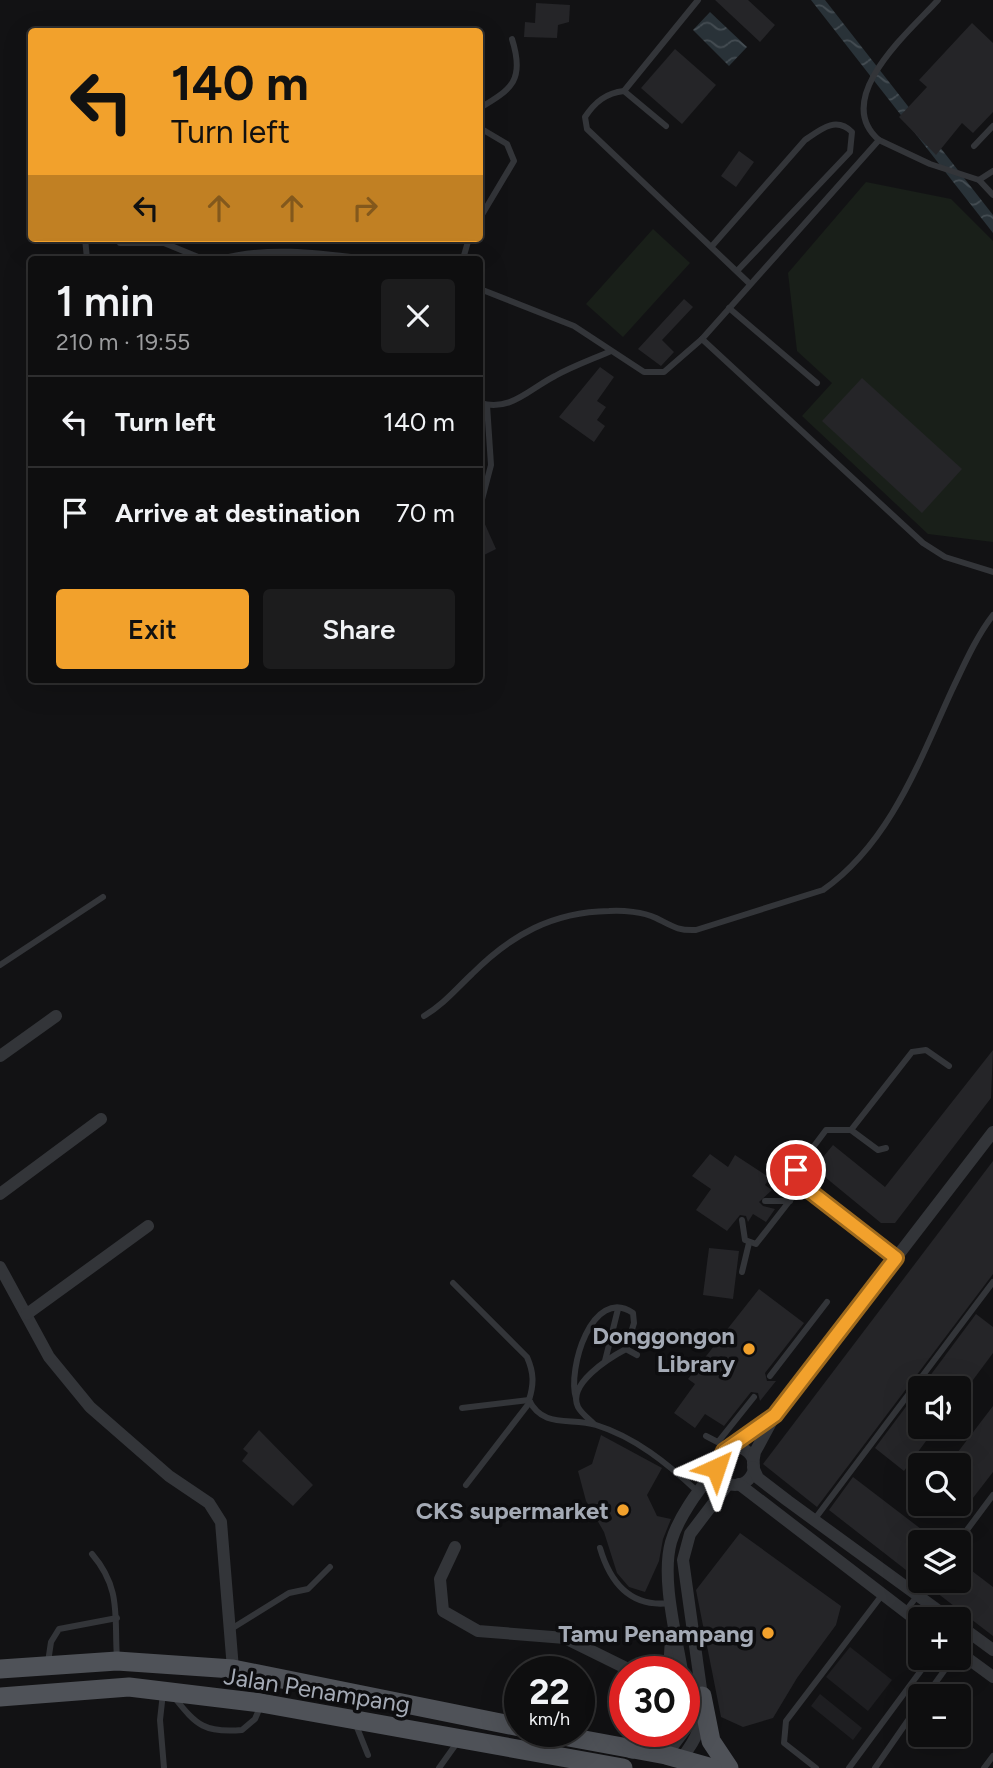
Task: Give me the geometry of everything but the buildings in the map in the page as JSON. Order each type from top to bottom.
[{"type":"main road","name":"Jalan Penampang","points":[[0,1669],[117,1661],[233,1669],[504,1724]]},
{"type":"main road","name":"Jalan Penampang","points":[[0,1697],[129,1687],[261,1703],[527,1749],[614,1756],[673,1757],[712,1768]]},
{"type":"main road","points":[[700,1719],[729,1768]]},
{"type":"main road","name":"Jalan Penampang","points":[[586,1747],[614,1756]]},
{"type":"main road","points":[[614,1756],[638,1747]]},
{"type":"main road","points":[[527,1749],[572,1768]]},
{"type":"street","points":[[0,1056],[56,1016]]},
{"type":"street","points":[[0,1194],[101,1119]]},
{"type":"street","points":[[698,1492],[714,1491],[749,1478],[755,1452],[775,1415],[993,1132]]},
{"type":"street","points":[[27,1314],[148,1227]]},
{"type":"street","points":[[0,1267],[4,1287],[27,1314],[48,1357],[90,1407],[169,1476],[215,1510],[221,1522],[233,1669]]},
{"type":"street","points":[[670,1656],[668,1576],[671,1542],[698,1492],[716,1468],[724,1445],[775,1415]]},
{"type":"street","points":[[724,1445],[746,1451],[758,1478],[934,1607]]},
{"type":"street","points":[[716,1468],[720,1478],[734,1484],[908,1614]]},
{"type":"street","points":[[687,1656],[683,1560],[690,1534],[734,1484]]},
{"type":"street","points":[[455,1547],[440,1578],[443,1611],[478,1631],[565,1638],[609,1660]]},
{"type":"street","points":[[668,1603],[679,1656]]},
{"type":"street","points":[[971,1634],[993,1650]]},
{"type":"street","points":[[971,1661],[993,1677]]},
{"type":"street","points":[[673,1757],[677,1747]]},
{"type":"street","points":[[673,1757],[683,1747]]},
{"type":"lane","points":[[698,0],[624,91],[612,93],[594,104],[585,117],[587,129],[750,284]]},
{"type":"lane","points":[[938,0],[877,67],[866,88],[866,118],[872,135],[879,140],[930,164],[979,180],[993,195]]},
{"type":"lane","points":[[483,107],[497,101],[511,86],[516,66],[512,39]]},
{"type":"lane","points":[[624,91],[666,126]]},
{"type":"lane","points":[[712,246],[805,140],[822,127],[835,123],[845,125],[852,132],[853,145],[850,152],[737,271]]},
{"type":"lane","points":[[974,146],[993,126]]},
{"type":"lane","points":[[483,130],[507,144],[514,161],[483,213]]},
{"type":"lane","points":[[483,290],[574,326],[644,372],[664,372],[702,339],[879,140]]},
{"type":"lane","points":[[979,180],[993,171]]},
{"type":"lane","points":[[120,243],[164,243],[196,256]]},
{"type":"lane","points":[[230,256],[241,253],[307,252],[342,256]]},
{"type":"lane","points":[[729,308],[817,383]]},
{"type":"lane","points":[[702,339],[923,543],[945,557],[993,572]]},
{"type":"lane","points":[[483,496],[491,466],[483,404],[514,402],[553,376],[611,351]]},
{"type":"lane","points":[[424,1016],[452,997],[499,949],[537,924],[561,917],[610,910],[656,918],[680,930],[696,930],[823,890],[862,858],[892,814],[963,667],[993,615]]},
{"type":"lane","points":[[0,965],[103,897]]},
{"type":"lane","points":[[851,1130],[912,1052],[926,1050],[949,1066]]},
{"type":"lane","points":[[886,1148],[878,1150],[851,1130],[838,1128],[821,1132],[796,1170],[802,1185],[896,1258]]},
{"type":"lane","points":[[743,1220],[744,1240],[755,1244],[802,1185]]},
{"type":"lane","points":[[765,1201],[791,1201]]},
{"type":"lane","points":[[742,1272],[749,1243]]},
{"type":"lane","points":[[814,1520],[993,1282]]},
{"type":"lane","points":[[453,1283],[527,1357],[533,1369],[534,1385],[529,1401],[466,1485]]},
{"type":"lane","points":[[770,1376],[827,1302]]},
{"type":"lane","points":[[605,1361],[618,1309]]},
{"type":"lane","points":[[576,1398],[579,1387],[605,1361],[625,1349],[634,1318],[630,1310],[602,1312],[590,1324],[573,1371],[572,1385],[579,1409],[594,1424],[667,1463],[698,1492]]},
{"type":"lane","points":[[625,1349],[638,1355]]},
{"type":"lane","points":[[706,1436],[724,1445],[754,1396]]},
{"type":"lane","points":[[462,1408],[529,1401]]},
{"type":"lane","points":[[529,1401],[533,1408],[549,1420],[594,1424]]},
{"type":"lane","points":[[967,1530],[993,1494]]},
{"type":"lane","points":[[600,1548],[611,1579],[618,1586],[635,1598],[668,1603]]},
{"type":"lane","points":[[92,1554],[107,1572],[117,1618],[117,1661]]},
{"type":"lane","points":[[231,1629],[289,1593],[309,1589],[330,1567]]},
{"type":"lane","points":[[816,1768],[784,1743],[786,1721],[882,1595]]},
{"type":"lane","points":[[905,1612],[918,1595]]},
{"type":"lane","points":[[48,1664],[51,1642],[59,1629],[117,1618]]},
{"type":"lane","points":[[853,1767],[922,1670]]},
{"type":"lane","points":[[167,1692],[196,1723],[208,1730],[242,1730],[255,1719],[261,1703]]},
{"type":"lane","points":[[164,1768],[160,1720],[167,1692]]},
{"type":"lane","points":[[355,1719],[363,1748],[368,1755]]},
{"type":"lane","points":[[875,1768],[908,1720]]},
{"type":"lane","points":[[439,1768],[460,1739]]},
{"type":"lane","points":[[984,1768],[993,1756]]},
{"type":"shaded area","points":[[866,182],[951,199],[993,241],[993,542],[928,534],[802,416],[832,383],[797,351],[788,273]]},
{"type":"shaded area","points":[[653,229],[690,263],[623,337],[586,304]]},
{"type":"shaded area","points":[[850,1647],[892,1680],[868,1711],[826,1677]]},
{"type":"shaded area","points":[[820,1694],[862,1728],[853,1740],[811,1706]]},
{"type":"water","points":[[811,0],[825,0],[993,215],[993,233]]},
{"type":"water","points":[[710,12],[747,47],[729,66],[693,30]]},
{"type":"place","name":"Donggongon Library","points":[[749,1349]]},
{"type":"place","name":"CKS supermarket","points":[[623,1510]]},
{"type":"place","name":"Tamu Penampang","points":[[768,1633]]},
{"type":"route","points":[[716,1468],[716,1462],[724,1451],[775,1415],[896,1258],[802,1185],[796,1170]]}]
